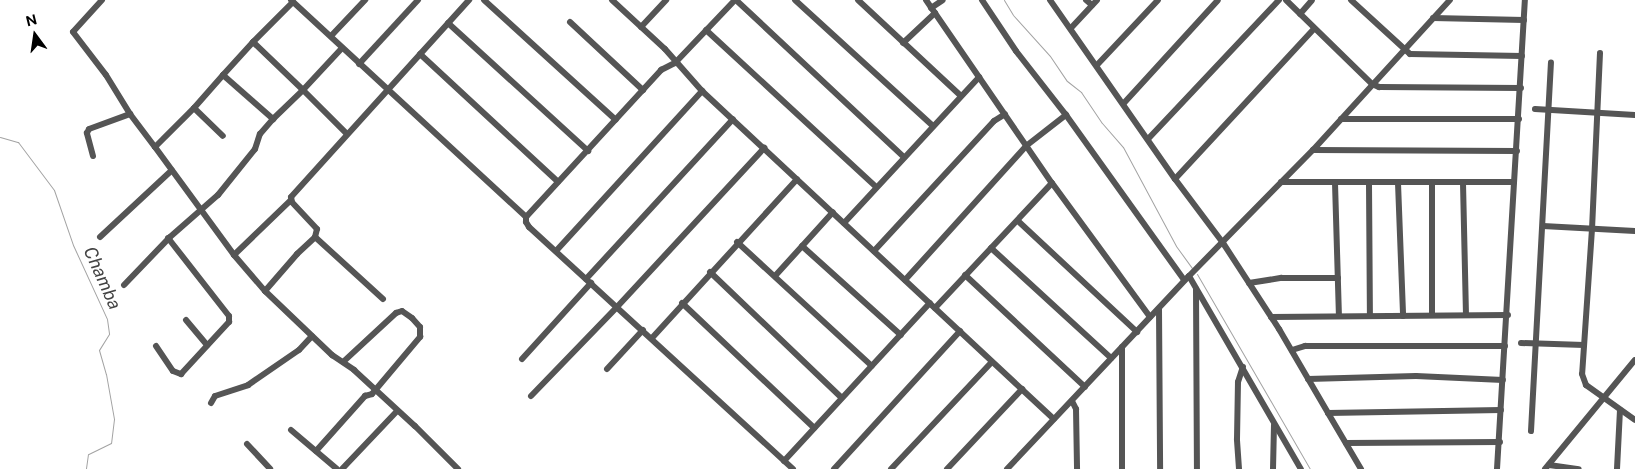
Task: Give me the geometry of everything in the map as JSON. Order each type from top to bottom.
[{"type":"street","points":[[102,0],[73,32],[106,75],[130,114],[234,255],[265,290],[312,336],[415,426],[458,469]]},
{"type":"street","points":[[331,36],[365,0]]},
{"type":"street","points":[[359,64],[418,0]]},
{"type":"street","points":[[234,255],[291,200],[347,134],[469,0]]},
{"type":"street","points":[[484,0],[616,120]]},
{"type":"street","points":[[612,0],[665,49],[675,63],[702,91],[1054,420]]},
{"type":"street","points":[[641,27],[666,0]]},
{"type":"street","points":[[791,468],[652,338],[529,227],[526,222],[526,216],[661,70],[675,63],[735,0],[904,157]]},
{"type":"street","points":[[795,0],[932,125]]},
{"type":"street","points":[[858,0],[960,95]]},
{"type":"street","points":[[926,0],[1052,183],[1150,317]]},
{"type":"street","points":[[903,43],[943,0]]},
{"type":"street","points":[[982,0],[1016,51],[1196,288],[1198,299],[1197,469]]},
{"type":"street","points":[[1050,0],[1249,283],[1292,350],[1361,469]]},
{"type":"street","points":[[1071,28],[1094,3],[1086,0]]},
{"type":"street","points":[[1096,65],[1158,0]]},
{"type":"street","points":[[1124,103],[1218,0]]},
{"type":"street","points":[[1148,139],[1279,0]]},
{"type":"street","points":[[1286,0],[1372,84],[1385,88],[1520,88]]},
{"type":"street","points":[[1300,14],[1312,0]]},
{"type":"street","points":[[1351,0],[1403,49],[1413,55],[1522,56]]},
{"type":"street","points":[[1007,469],[1187,278],[1313,150],[1403,49],[1450,0]]},
{"type":"street","points":[[1497,469],[1508,315],[1525,0]]},
{"type":"street","points":[[154,147],[194,108],[292,1],[526,216]]},
{"type":"street","points":[[1433,18],[1524,20]]},
{"type":"street","points":[[570,22],[643,90]]},
{"type":"street","points":[[448,24],[588,150]]},
{"type":"street","points":[[1175,179],[1314,29]]},
{"type":"street","points":[[706,30],[876,187]]},
{"type":"street","points":[[253,42],[347,134]]},
{"type":"street","points":[[124,285],[168,238],[218,195],[255,149],[260,134],[342,48]]},
{"type":"street","points":[[1600,53],[1583,379],[1586,385],[1635,420]]},
{"type":"street","points":[[420,54],[558,182]]},
{"type":"street","points":[[1531,430],[1538,345],[1551,63]]},
{"type":"street","points":[[223,75],[273,119]]},
{"type":"street","points":[[844,223],[932,125],[979,77]]},
{"type":"street","points":[[556,251],[702,91]]},
{"type":"street","points":[[194,108],[222,136]]},
{"type":"street","points":[[1535,109],[1635,115]]},
{"type":"street","points":[[93,156],[87,131],[130,114]]},
{"type":"street","points":[[874,251],[994,121],[1005,114]]},
{"type":"street","points":[[905,280],[1026,146],[1066,115]]},
{"type":"street","points":[[522,359],[588,281],[733,119]]},
{"type":"street","points":[[1341,119],[1519,119]]},
{"type":"street","points":[[531,396],[617,307],[764,148]]},
{"type":"street","points":[[1313,150],[1517,151]]},
{"type":"street","points":[[100,236],[172,170]]},
{"type":"street","points":[[652,338],[737,242],[797,179]]},
{"type":"street","points":[[1281,182],[1369,184],[1514,182]]},
{"type":"street","points":[[1432,182],[1432,314]]},
{"type":"street","points":[[784,461],[901,335],[965,275],[1052,183]]},
{"type":"street","points":[[1335,183],[1339,316]]},
{"type":"street","points":[[1398,183],[1403,316]]},
{"type":"street","points":[[1463,183],[1466,315]]},
{"type":"street","points":[[1369,184],[1370,316]]},
{"type":"street","points":[[265,290],[297,254],[316,237],[317,229],[291,200]]},
{"type":"street","points":[[775,276],[833,212]]},
{"type":"street","points":[[1018,221],[1136,332]]},
{"type":"street","points":[[1543,226],[1635,231]]},
{"type":"street","points":[[316,237],[383,298]]},
{"type":"street","points":[[156,346],[163,354],[169,368],[179,374],[183,373],[229,322],[228,316],[168,238]]},
{"type":"street","points":[[737,242],[872,366]]},
{"type":"street","points":[[802,246],[901,335]]},
{"type":"street","points":[[991,248],[1111,358]]},
{"type":"street","points":[[710,272],[842,398]]},
{"type":"street","points":[[965,275],[1085,387]]},
{"type":"street","points":[[1249,283],[1282,278],[1338,278]]},
{"type":"street","points":[[1198,299],[1243,367],[1274,426],[1301,469]]},
{"type":"street","points":[[682,304],[814,428]]},
{"type":"street","points":[[1159,309],[1160,469]]},
{"type":"street","points":[[316,451],[420,337],[420,327],[402,311],[391,316],[343,362]]},
{"type":"street","points":[[1271,317],[1432,314],[1508,315]]},
{"type":"street","points":[[186,320],[207,345]]},
{"type":"street","points":[[607,368],[643,330]]},
{"type":"street","points":[[834,469],[960,331]]},
{"type":"street","points":[[211,402],[215,396],[240,389],[254,381],[299,350],[312,336]]},
{"type":"street","points":[[1520,344],[1584,346]]},
{"type":"street","points":[[1292,350],[1305,346],[1505,346]]},
{"type":"street","points":[[1122,347],[1122,469]]},
{"type":"street","points":[[1547,467],[1635,360]]},
{"type":"street","points":[[891,469],[992,362]]},
{"type":"street","points":[[1239,469],[1237,439],[1238,382],[1243,367]]},
{"type":"street","points":[[1308,379],[1416,376],[1503,380]]},
{"type":"street","points":[[947,469],[1022,389]]},
{"type":"street","points":[[1072,401],[1076,409],[1077,469]]},
{"type":"street","points":[[1328,413],[1501,410]]},
{"type":"street","points":[[1617,469],[1620,410]]},
{"type":"street","points":[[342,469],[397,411]]},
{"type":"street","points":[[1273,469],[1274,426]]},
{"type":"street","points":[[291,430],[337,469]]},
{"type":"street","points":[[1346,443],[1500,442]]},
{"type":"street","points":[[248,444],[270,469]]},
{"type":"street","points":[[1547,467],[1579,469]]},
{"type":"waterway","points":[[1004,0],[1013,15],[1050,56],[1067,81],[1081,92],[1102,123],[1123,147],[1176,246],[1192,268]]},
{"type":"waterway","name":"Chamba","points":[[0,137],[18,142],[54,190],[73,245],[107,319],[109,334],[99,350],[106,374],[114,419],[111,443],[88,454],[86,469]]},
{"type":"waterway","points":[[1197,274],[1310,469]]}]
